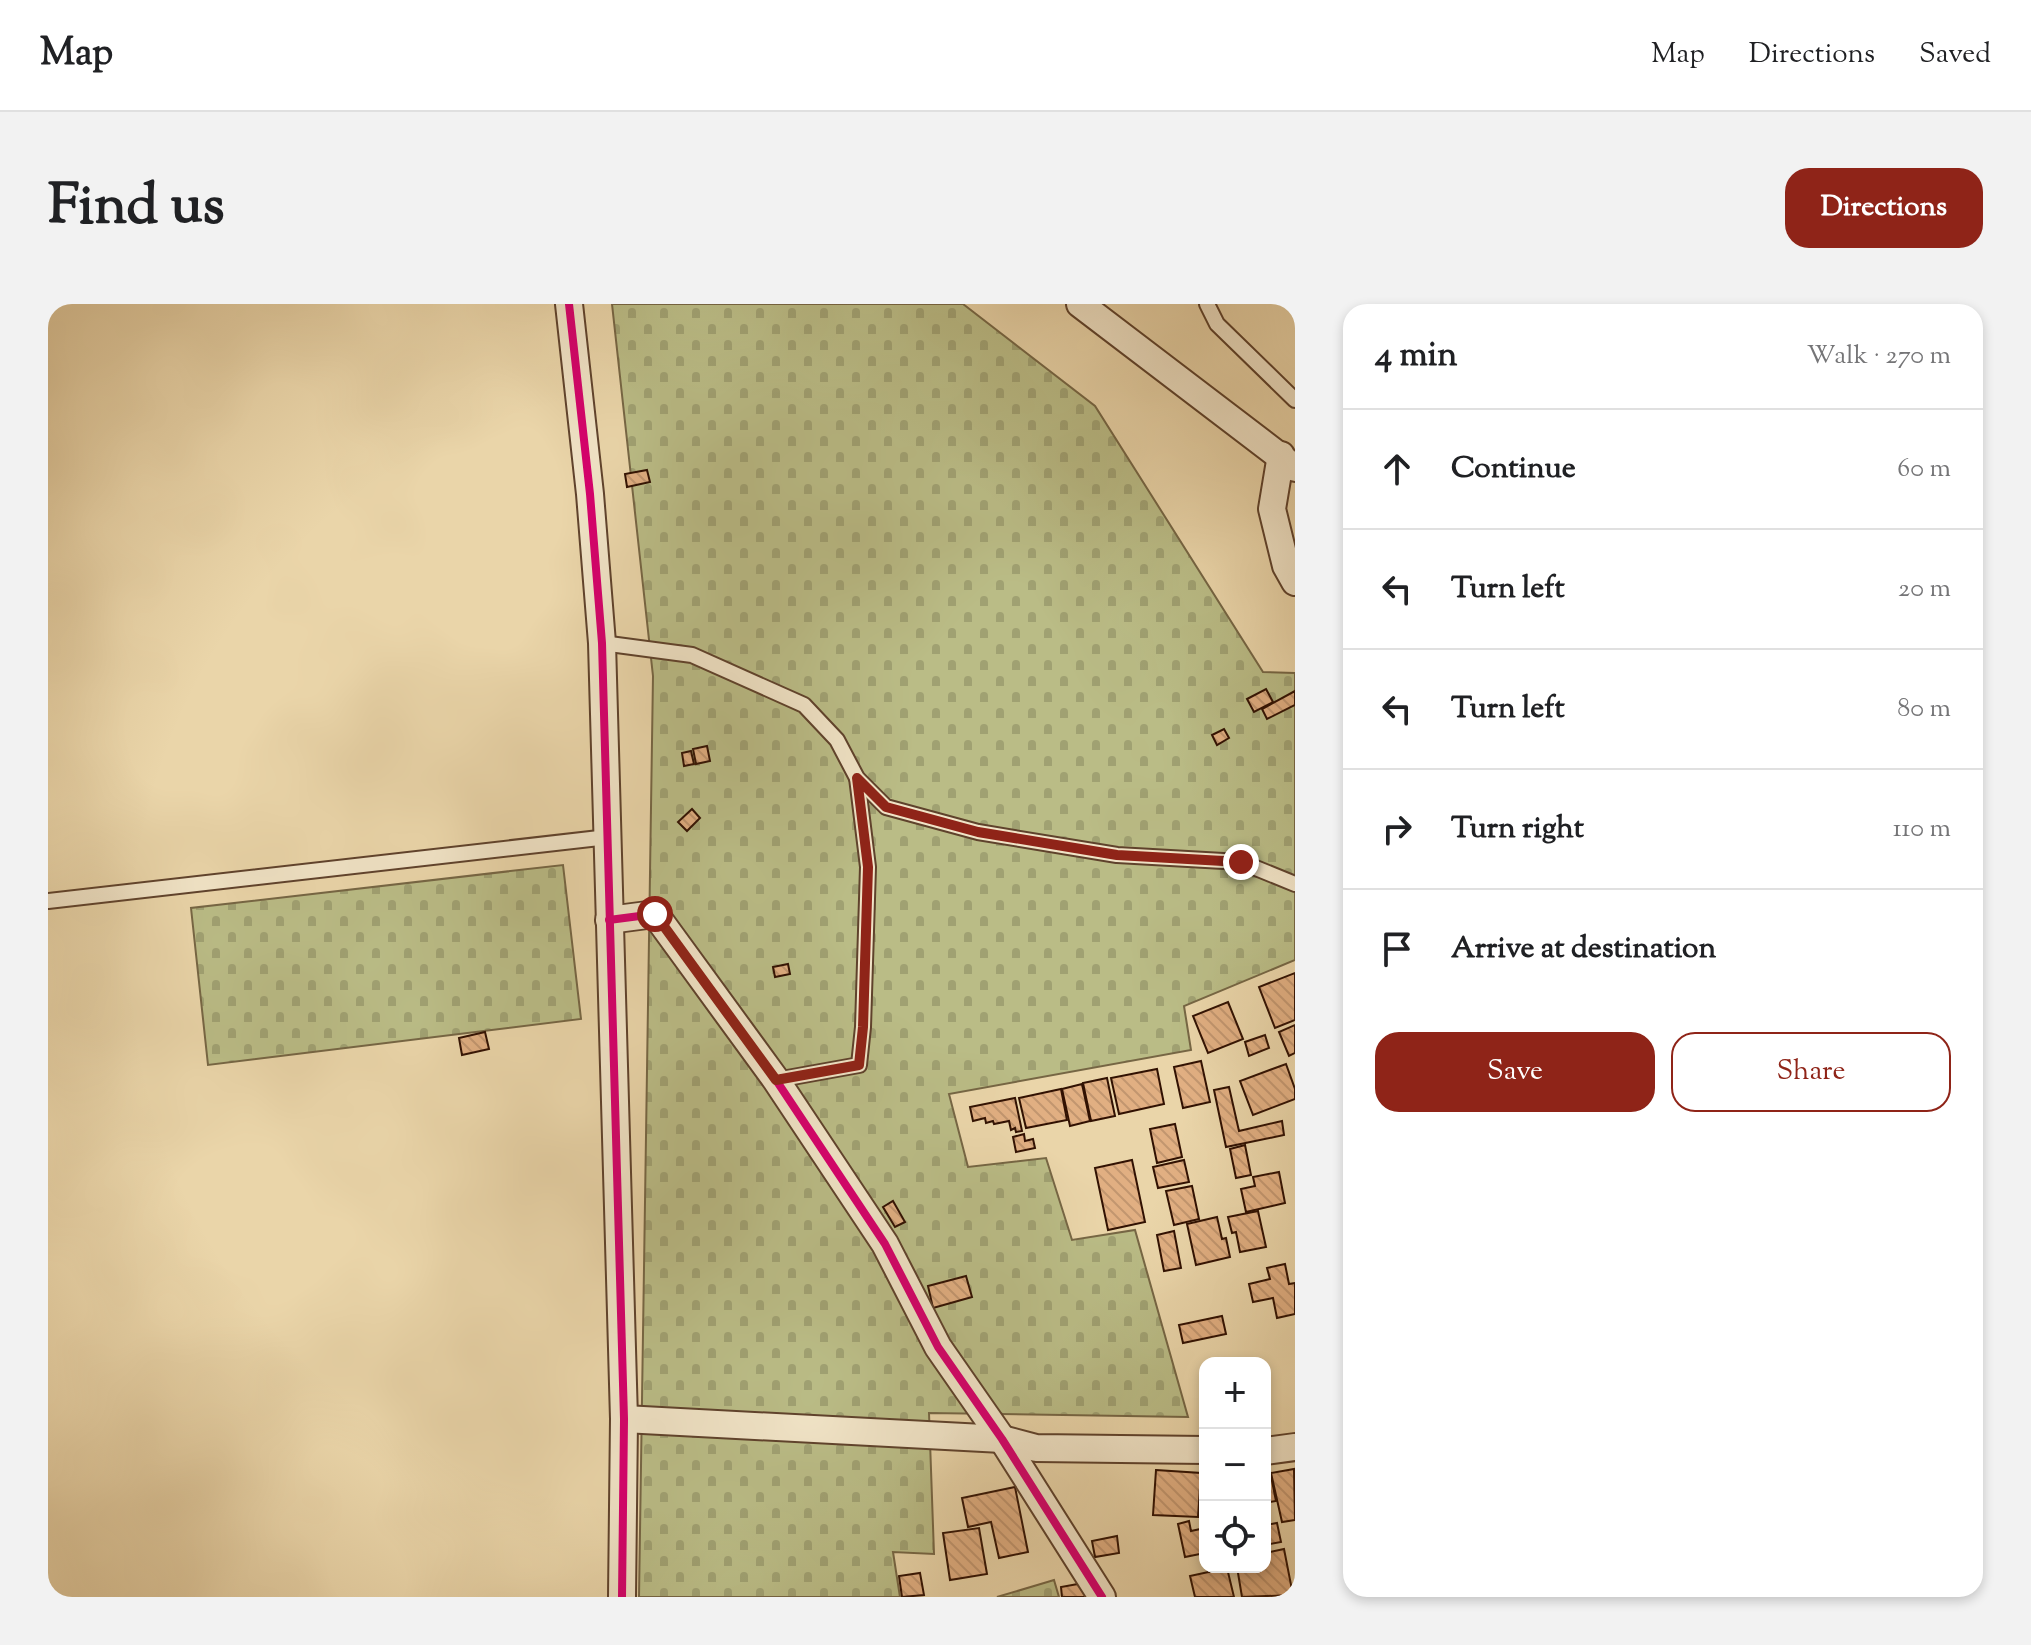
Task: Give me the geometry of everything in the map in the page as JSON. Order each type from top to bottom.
[{"type":"street","points":[[569,304],[590,494],[602,643],[624,1419],[622,1597]]},
{"type":"street","points":[[1080,304],[1288,462],[1272,509],[1286,566],[1295,582]]},
{"type":"street","points":[[609,920],[655,914],[776,1080],[885,1244],[938,1347],[1002,1439],[1102,1597]]},
{"type":"street","points":[[624,1419],[1002,1439],[1036,1448],[1199,1450]]},
{"type":"street","points":[[1271,1450],[1295,1447]]},
{"type":"lane","points":[[1207,304],[1217,324],[1295,400]]},
{"type":"lane","points":[[602,643],[692,655],[804,705],[837,740],[857,778],[886,807],[978,832],[1117,855],[1241,862],[1295,884]]},
{"type":"lane","points":[[776,1080],[859,1065],[868,867],[857,778]]},
{"type":"lane","points":[[48,901],[608,837]]},
{"type":"green space","points":[[612,304],[963,304],[1095,406],[1263,672],[1295,673],[1295,960],[1184,1006],[1191,1050],[949,1094],[968,1167],[1046,1158],[1072,1240],[1135,1230],[1188,1417],[929,1413],[934,1554],[893,1552],[900,1597],[639,1597],[653,676]]},
{"type":"green space","points":[[563,865],[581,1019],[208,1065],[191,908]]},
{"type":"green space","points":[[1054,1580],[1059,1597],[997,1597]]},
{"type":"building","points":[[647,470],[650,482],[627,487],[625,474]]},
{"type":"building","points":[[1266,689],[1273,702],[1254,712],[1247,699]]},
{"type":"building","points":[[1295,691],[1295,705],[1267,719],[1262,709]]},
{"type":"building","points":[[1224,729],[1229,738],[1217,745],[1212,735]]},
{"type":"building","points":[[707,746],[710,761],[696,764],[693,749]]},
{"type":"building","points":[[691,751],[694,764],[684,766],[682,753]]},
{"type":"building","points":[[692,809],[700,818],[687,831],[678,822]]},
{"type":"building","points":[[788,964],[790,974],[775,977],[773,967]]},
{"type":"building","points":[[1295,973],[1295,1020],[1275,1028],[1259,987]]},
{"type":"building","points":[[1228,1002],[1243,1039],[1208,1053],[1193,1016]]},
{"type":"building","points":[[1295,1025],[1295,1053],[1289,1056],[1279,1032]]},
{"type":"building","points":[[485,1032],[489,1049],[462,1055],[459,1038]]},
{"type":"building","points":[[1265,1035],[1269,1048],[1249,1056],[1245,1042]]},
{"type":"building","points":[[1201,1061],[1210,1102],[1183,1108],[1174,1067]]},
{"type":"building","points":[[1286,1064],[1295,1089],[1295,1099],[1253,1115],[1240,1081]]},
{"type":"building","points":[[1157,1069],[1164,1104],[1119,1114],[1111,1078]]},
{"type":"building","points":[[1107,1078],[1115,1116],[1091,1121],[1083,1083]]},
{"type":"building","points":[[1082,1084],[1090,1121],[1070,1126],[1062,1089]]},
{"type":"building","points":[[1229,1087],[1239,1131],[1282,1121],[1284,1135],[1226,1147],[1214,1090]]},
{"type":"building","points":[[1061,1089],[1067,1120],[1026,1128],[1019,1098]]},
{"type":"building","points":[[1015,1098],[1022,1131],[1011,1130],[1009,1121],[986,1123],[985,1118],[973,1121],[970,1107]]},
{"type":"building","points":[[1175,1124],[1182,1157],[1157,1163],[1150,1129]]},
{"type":"building","points":[[1024,1134],[1025,1141],[1033,1139],[1035,1148],[1016,1152],[1013,1137]]},
{"type":"building","points":[[1245,1145],[1251,1175],[1236,1178],[1230,1149]]},
{"type":"building","points":[[1132,1160],[1145,1222],[1108,1230],[1095,1168]]},
{"type":"building","points":[[1184,1160],[1189,1182],[1158,1188],[1153,1167]]},
{"type":"building","points":[[1279,1172],[1285,1203],[1246,1212],[1241,1189],[1255,1186],[1253,1177]]},
{"type":"building","points":[[1192,1186],[1199,1219],[1174,1225],[1166,1191]]},
{"type":"building","points":[[893,1201],[905,1222],[895,1227],[883,1207]]},
{"type":"building","points":[[1258,1211],[1266,1247],[1240,1252],[1236,1232],[1232,1233],[1228,1217]]},
{"type":"building","points":[[1217,1217],[1230,1257],[1196,1265],[1187,1224]]},
{"type":"building","points":[[1174,1231],[1181,1268],[1164,1271],[1157,1235]]},
{"type":"building","points":[[1285,1264],[1289,1284],[1295,1283],[1295,1314],[1277,1318],[1273,1298],[1253,1302],[1249,1284],[1270,1279],[1267,1268]]},
{"type":"building","points":[[966,1276],[972,1297],[933,1308],[928,1286]]},
{"type":"building","points":[[1222,1316],[1226,1334],[1183,1343],[1179,1325]]},
{"type":"building","points":[[1294,1469],[1295,1520],[1282,1522],[1271,1473]]},
{"type":"building","points":[[1156,1470],[1199,1473],[1198,1517],[1153,1515]]},
{"type":"building","points":[[1271,1476],[1276,1501],[1271,1502]]},
{"type":"building","points":[[1015,1487],[1028,1552],[999,1558],[991,1522],[968,1527],[962,1498]]},
{"type":"building","points":[[1189,1521],[1191,1531],[1199,1529],[1199,1554],[1185,1557],[1178,1524]]},
{"type":"building","points":[[1277,1523],[1281,1542],[1271,1544],[1271,1524]]},
{"type":"building","points":[[979,1528],[987,1574],[950,1580],[943,1533]]},
{"type":"building","points":[[1117,1536],[1119,1553],[1095,1557],[1092,1541]]},
{"type":"building","points":[[1284,1549],[1293,1595],[1242,1597],[1238,1573],[1271,1573],[1271,1552]]},
{"type":"building","points":[[920,1573],[924,1595],[902,1597],[899,1576]]},
{"type":"building","points":[[1228,1573],[1234,1597],[1195,1597],[1190,1576]]},
{"type":"building","points":[[1089,1582],[1092,1597],[1062,1597],[1061,1587]]},
{"type":"cycle path","points":[[569,304],[590,494],[602,643],[624,1419],[622,1597]]},
{"type":"cycle path","points":[[609,920],[655,914],[776,1080],[885,1244],[938,1347],[1002,1439],[1102,1597]]},
{"type":"route","points":[[655,914],[776,1080],[859,1065],[868,867],[857,778],[886,807],[978,832],[1117,855],[1241,862]]}]
